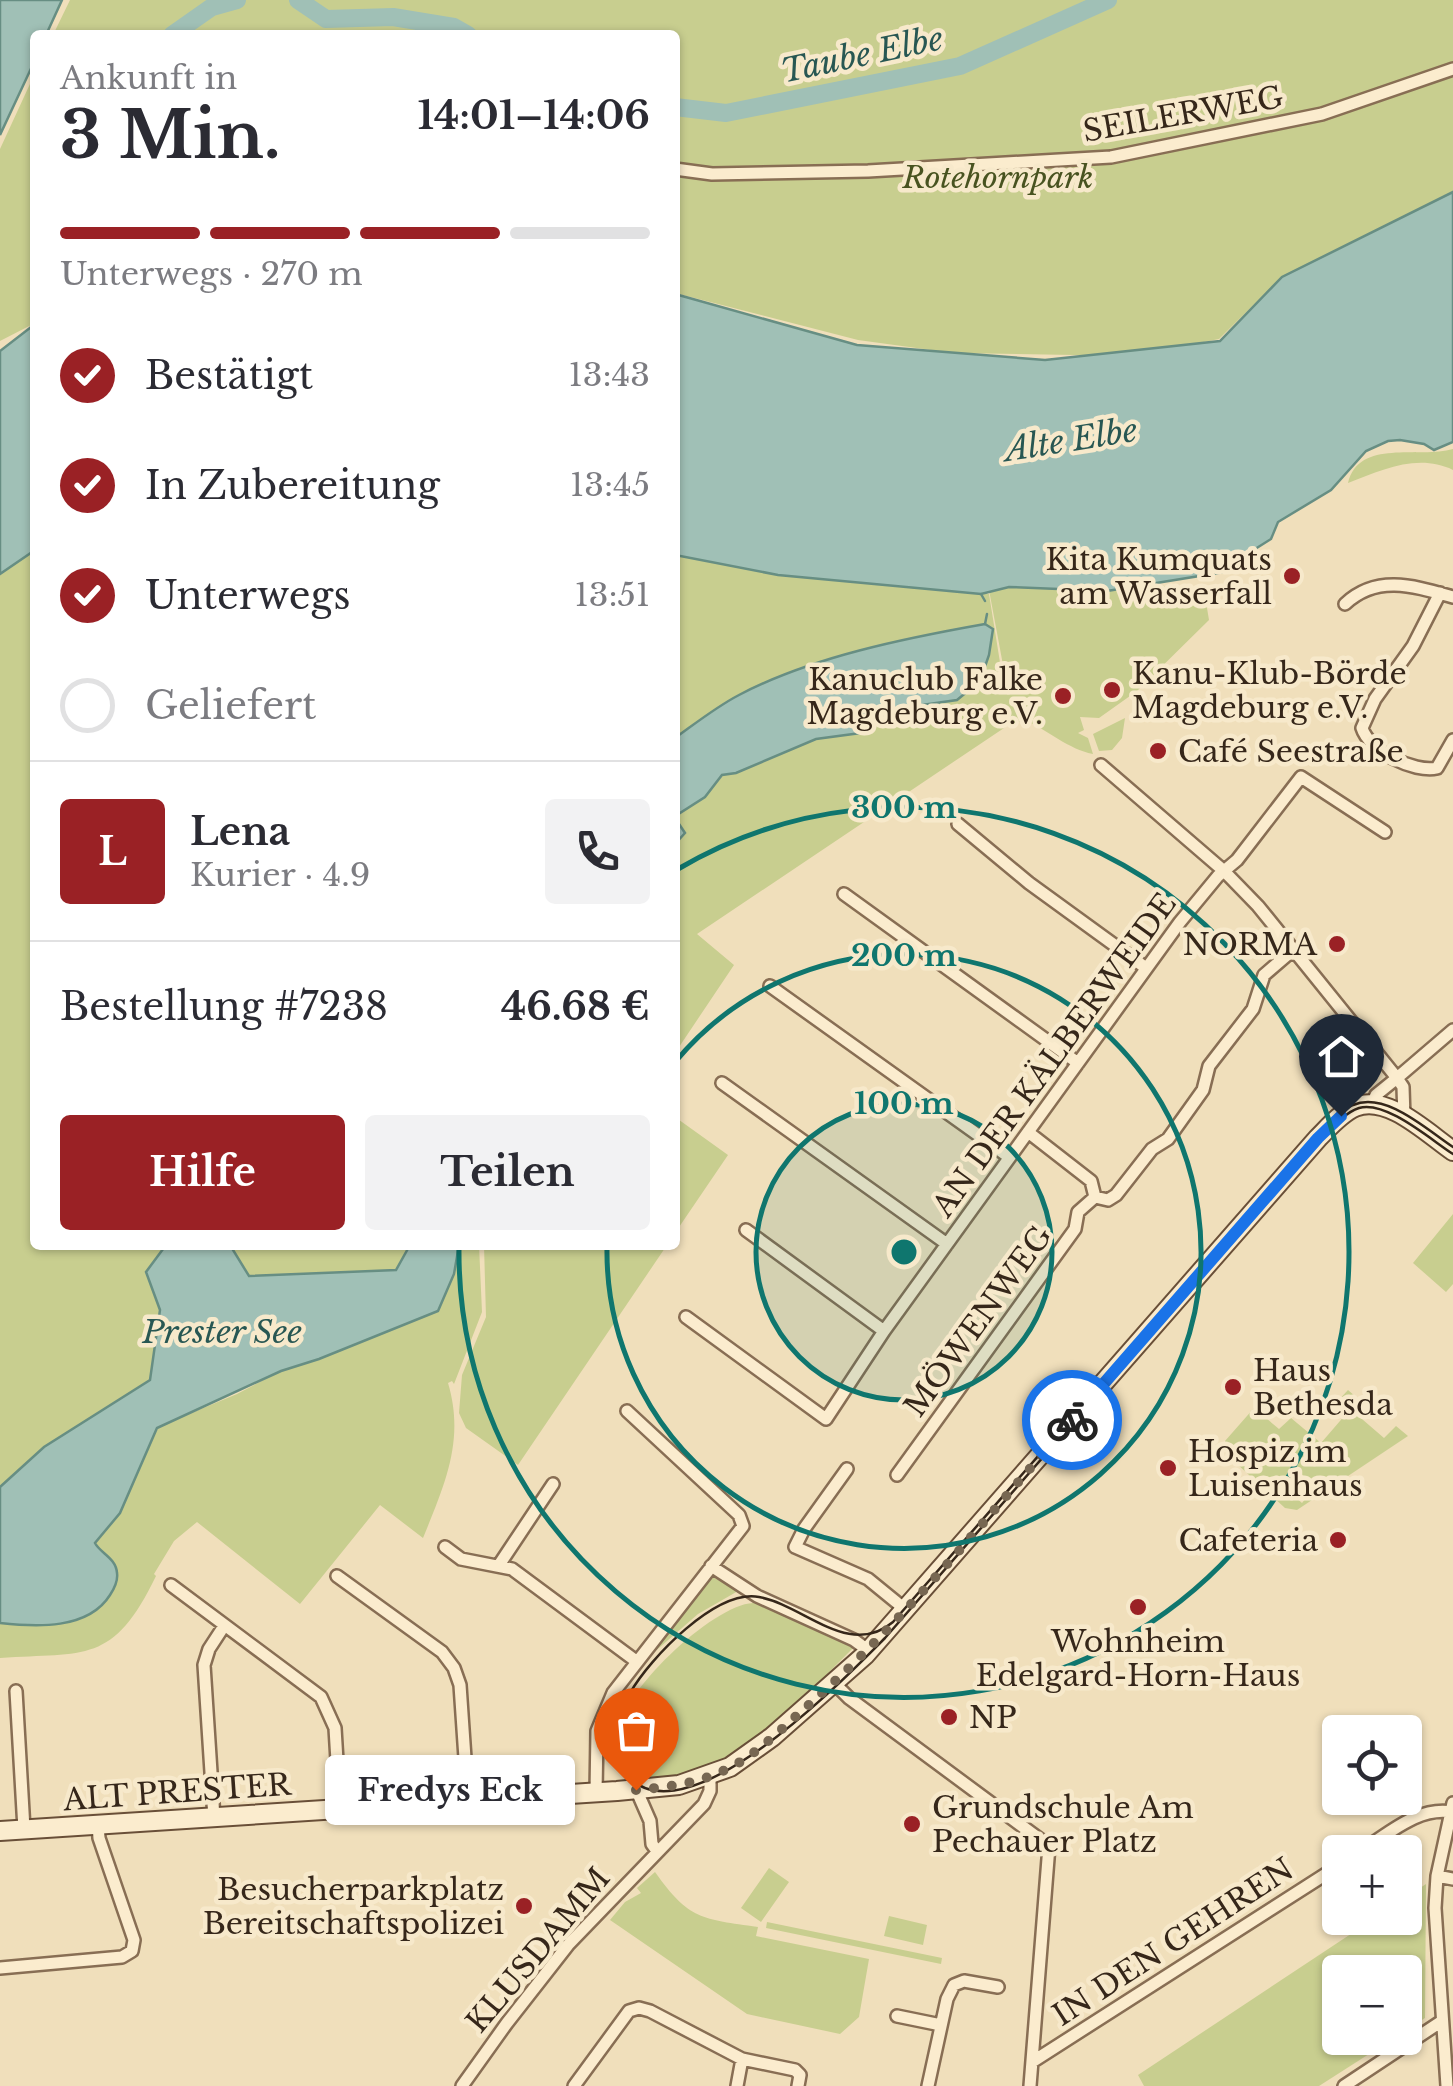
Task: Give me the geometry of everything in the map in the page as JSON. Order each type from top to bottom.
[{"type":"main road","points":[[1372,1104],[1384,1106],[1453,1151]]},
{"type":"main road","name":"ALT PRESTER","points":[[0,1830],[596,1793],[679,1785],[710,1776],[755,1751],[868,1651],[1318,1138],[1348,1110],[1372,1104]]},
{"type":"street","name":"SEILERWEG","points":[[680,170],[712,174],[868,171],[1111,157],[1322,114],[1453,69]]},
{"type":"street","points":[[1344,604],[1362,590],[1383,584],[1404,584],[1446,595],[1376,699],[1362,728],[1370,745],[1423,771],[1437,768],[1453,740]]},
{"type":"street","points":[[1102,765],[1224,871],[1258,906],[1403,1086],[1404,1118]]},
{"type":"street","name":"AN DER KÄLBERWEIDE","points":[[686,1317],[826,1419],[884,1331],[1146,968],[1301,776],[1385,832]]},
{"type":"street","points":[[958,824],[1029,884],[1146,968]]},
{"type":"street","points":[[844,894],[1078,1064]]},
{"type":"street","name":"MÖWENWEG","points":[[896,1475],[1075,1229],[1078,1212],[1096,1197],[1108,1200],[1116,1195],[1152,1148],[1168,1139],[1204,1090],[1208,1066],[1253,1010],[1264,975],[1293,950]]},
{"type":"street","points":[[770,986],[1009,1157]]},
{"type":"street","points":[[1372,1104],[1376,1095],[1453,1030]]},
{"type":"street","points":[[722,1082],[947,1244]]},
{"type":"street","points":[[1028,1132],[1091,1181],[1096,1197]]},
{"type":"street","points":[[746,1230],[884,1331]]},
{"type":"street","points":[[596,1793],[599,1723],[614,1692],[742,1526],[739,1515],[627,1411]]},
{"type":"street","points":[[847,1470],[795,1547],[872,1581],[906,1610]]},
{"type":"street","points":[[499,1565],[553,1484]]},
{"type":"street","points":[[444,1547],[461,1559],[512,1569],[636,1660]]},
{"type":"street","points":[[711,1566],[757,1596],[854,1640],[868,1651]]},
{"type":"street","points":[[337,1576],[442,1652],[454,1668],[460,1685],[468,1802]]},
{"type":"street","points":[[170,1585],[322,1699],[334,1728],[340,1810]]},
{"type":"street","points":[[214,1818],[204,1666],[209,1648],[224,1626]]},
{"type":"street","points":[[834,1683],[849,1698],[1048,1843],[1051,1854],[1030,2086]]},
{"type":"street","points":[[16,1691],[24,1829]]},
{"type":"street","name":"KLUSDAMM","points":[[462,2086],[547,1970],[704,1804],[710,1791],[710,1776]]},
{"type":"street","points":[[643,1789],[652,1844],[658,1852]]},
{"type":"street","points":[[1387,1835],[1423,1813],[1452,1808],[1437,1876],[1435,1934],[1446,2086]]},
{"type":"street","points":[[0,1968],[122,1957],[132,1951],[134,1940],[98,1825]]},
{"type":"street","points":[[1437,1876],[1453,1879]]},
{"type":"street","name":"IN DEN GEHREN","points":[[1032,2062],[1322,1877]]},
{"type":"street","points":[[928,2086],[954,1985],[964,1982],[998,1986]]},
{"type":"street","points":[[574,2086],[629,2011],[639,2008],[650,2010],[742,2059],[795,2070],[800,2075],[798,2086]]},
{"type":"street","points":[[897,2016],[941,2025]]},
{"type":"street","points":[[1344,2086],[1442,2022]]},
{"type":"street","points":[[737,2086],[742,2059]]},
{"type":"green space","name":"Rotehornpark","points":[[70,0],[1453,0],[1453,192],[1282,277],[1219,339],[1132,356],[953,353],[858,340],[680,294],[680,30],[55,30]]},
{"type":"green space","points":[[30,84],[30,326],[0,341],[0,149]]},
{"type":"green space","points":[[1453,449],[1453,470],[1413,463],[1348,483],[1354,469],[1377,455]]},
{"type":"green space","points":[[30,553],[30,1250],[162,1250],[146,1272],[160,1310],[150,1380],[44,1447],[0,1487],[0,574]]},
{"type":"green space","points":[[680,556],[778,575],[989,594],[1003,681],[986,574],[1136,579],[1205,596],[1209,620],[1137,691],[1099,718],[1080,717],[1084,730],[1078,733],[1088,738],[1093,754],[1025,720],[1007,726],[697,934],[734,965],[680,1046],[680,838],[684,834],[680,813],[705,797],[725,773],[736,773],[816,739],[868,732],[884,718],[930,702],[984,624],[827,660],[767,682],[706,715],[680,734]]},
{"type":"green space","points":[[1125,718],[1122,738],[1112,750],[1099,751],[1093,734]]},
{"type":"green space","points":[[680,1121],[728,1155],[680,1226]]},
{"type":"green space","points":[[1453,1214],[1453,1284],[1446,1292],[1413,1263]]},
{"type":"green space","points":[[233,1250],[407,1250],[397,1270],[249,1276]]},
{"type":"green space","points":[[458,1250],[479,1250],[482,1312],[454,1384],[448,1383],[454,1424],[450,1462],[423,1538],[380,1505],[300,1604],[197,1522],[174,1541],[140,1605],[126,1626],[110,1639],[76,1653],[0,1658],[0,1623],[64,1623],[94,1612],[105,1602],[117,1573],[95,1543],[120,1513],[150,1440],[160,1426],[281,1371],[438,1311],[454,1274]]},
{"type":"green space","points":[[484,1250],[664,1250],[518,1465],[466,1428],[459,1413],[462,1375],[486,1317]]},
{"type":"green space","points":[[1348,1390],[1363,1403],[1355,1413],[1384,1438],[1396,1426],[1408,1436],[1297,1510],[1285,1508],[1225,1453],[1225,1441],[1254,1408],[1279,1429],[1291,1418],[1321,1443],[1346,1414],[1335,1404]],"holes":[[[1300,1473],[1316,1486],[1302,1503],[1286,1489]]]},
{"type":"green space","points":[[711,1576],[738,1591],[698,1614],[644,1661]]},
{"type":"green space","points":[[764,1604],[854,1647],[779,1723],[736,1756],[689,1777],[642,1781],[622,1762],[617,1743],[622,1718],[633,1697],[692,1635],[735,1608]]},
{"type":"green space","points":[[769,1868],[789,1882],[761,1922],[741,1908]]},
{"type":"green space","points":[[655,1872],[678,1900],[698,1915],[758,1927],[756,1936],[869,1959],[859,2017],[840,2034],[747,2014],[610,1920],[625,1902],[641,1893],[637,1888]]},
{"type":"green space","points":[[1426,1884],[1425,2018],[1422,2020],[1422,1955],[1322,1955],[1322,2055],[1367,2055],[1319,2086],[1144,2086],[1138,2075],[1349,1935],[1422,1935],[1422,1887]]},
{"type":"green space","points":[[889,1916],[927,1925],[923,1945],[884,1936]]},
{"type":"green space","points":[[767,1922],[942,1958],[941,1964],[766,1928]]},
{"type":"water","points":[[0,0],[62,0],[48,30],[30,30],[30,71],[0,135]]},
{"type":"water","name":"Alte Elbe","points":[[1453,192],[1453,442],[1434,450],[1424,444],[1388,441],[1366,451],[1331,490],[1278,522],[1271,539],[1224,572],[1107,591],[1009,587],[981,594],[778,575],[680,556],[680,295],[857,345],[1045,360],[1220,341],[1282,277]]},
{"type":"water","points":[[30,328],[30,553],[0,574],[0,351]]},
{"type":"water","points":[[985,624],[993,629],[980,681],[957,700],[908,707],[884,718],[868,732],[816,739],[736,773],[722,775],[705,797],[680,813],[680,734],[706,715],[767,682],[891,643]]},
{"type":"water","name":"Prester See","points":[[162,1250],[233,1250],[249,1276],[396,1270],[407,1250],[458,1250],[454,1274],[438,1311],[281,1371],[157,1428],[120,1513],[95,1543],[114,1563],[117,1573],[113,1590],[89,1615],[75,1620],[60,1624],[0,1623],[0,1487],[44,1447],[150,1380],[160,1310],[146,1272]]},
{"type":"waterway","name":"Taube Elbe","points":[[179,30],[212,7],[237,0]]},
{"type":"waterway","name":"Taube Elbe","points":[[298,0],[326,19],[393,17],[459,30]]},
{"type":"waterway","name":"Taube Elbe","points":[[680,108],[726,113],[960,66],[1108,0]]},
{"type":"waterway","points":[[981,594],[985,601]]},
{"type":"waterway","points":[[985,624],[987,614]]},
{"type":"tram line","points":[[1453,1147],[1406,1114],[1379,1103],[1366,1102],[1343,1111],[893,1622],[876,1632],[860,1635],[826,1626],[759,1597],[742,1597],[724,1604],[668,1645],[630,1693],[612,1736],[619,1764],[644,1788],[677,1790],[715,1776],[756,1752],[834,1688],[885,1638],[1321,1139],[1348,1113],[1370,1107],[1395,1115],[1453,1154]]},
{"type":"way so far","points":[[636,1790],[679,1785],[710,1776],[730,1768],[772,1737],[882,1637],[1072,1420]]},
{"type":"place","name":"Kita Kumquats am Wasserfall","points":[[1292,576]]},
{"type":"place","name":"Kanu-Klub-Börde Magdeburg e.V.","points":[[1112,690]]},
{"type":"place","name":"Kanuclub Falke Magdeburg e.V.","points":[[1063,696]]},
{"type":"place","name":"Café Seestraße","points":[[1158,751]]},
{"type":"place","name":"NORMA","points":[[1337,944]]},
{"type":"place","name":"Haus Bethesda","points":[[1233,1387]]},
{"type":"place","name":"Hospiz im Luisenhaus","points":[[1168,1468]]},
{"type":"place","name":"Cafeteria","points":[[1338,1540]]},
{"type":"place","name":"Wohnheim Edelgard-Horn-Haus","points":[[1138,1607]]},
{"type":"place","name":"NP","points":[[949,1717]]},
{"type":"place","name":"Fredys Eck","points":[[636,1790]]},
{"type":"place","name":"Grundschule Am Pechauer Platz","points":[[912,1824]]},
{"type":"place","name":"Besucherparkplatz Bereitschaftspolizei","points":[[524,1906]]},
{"type":"route","points":[[1072,1420],[1341,1116]]}]
